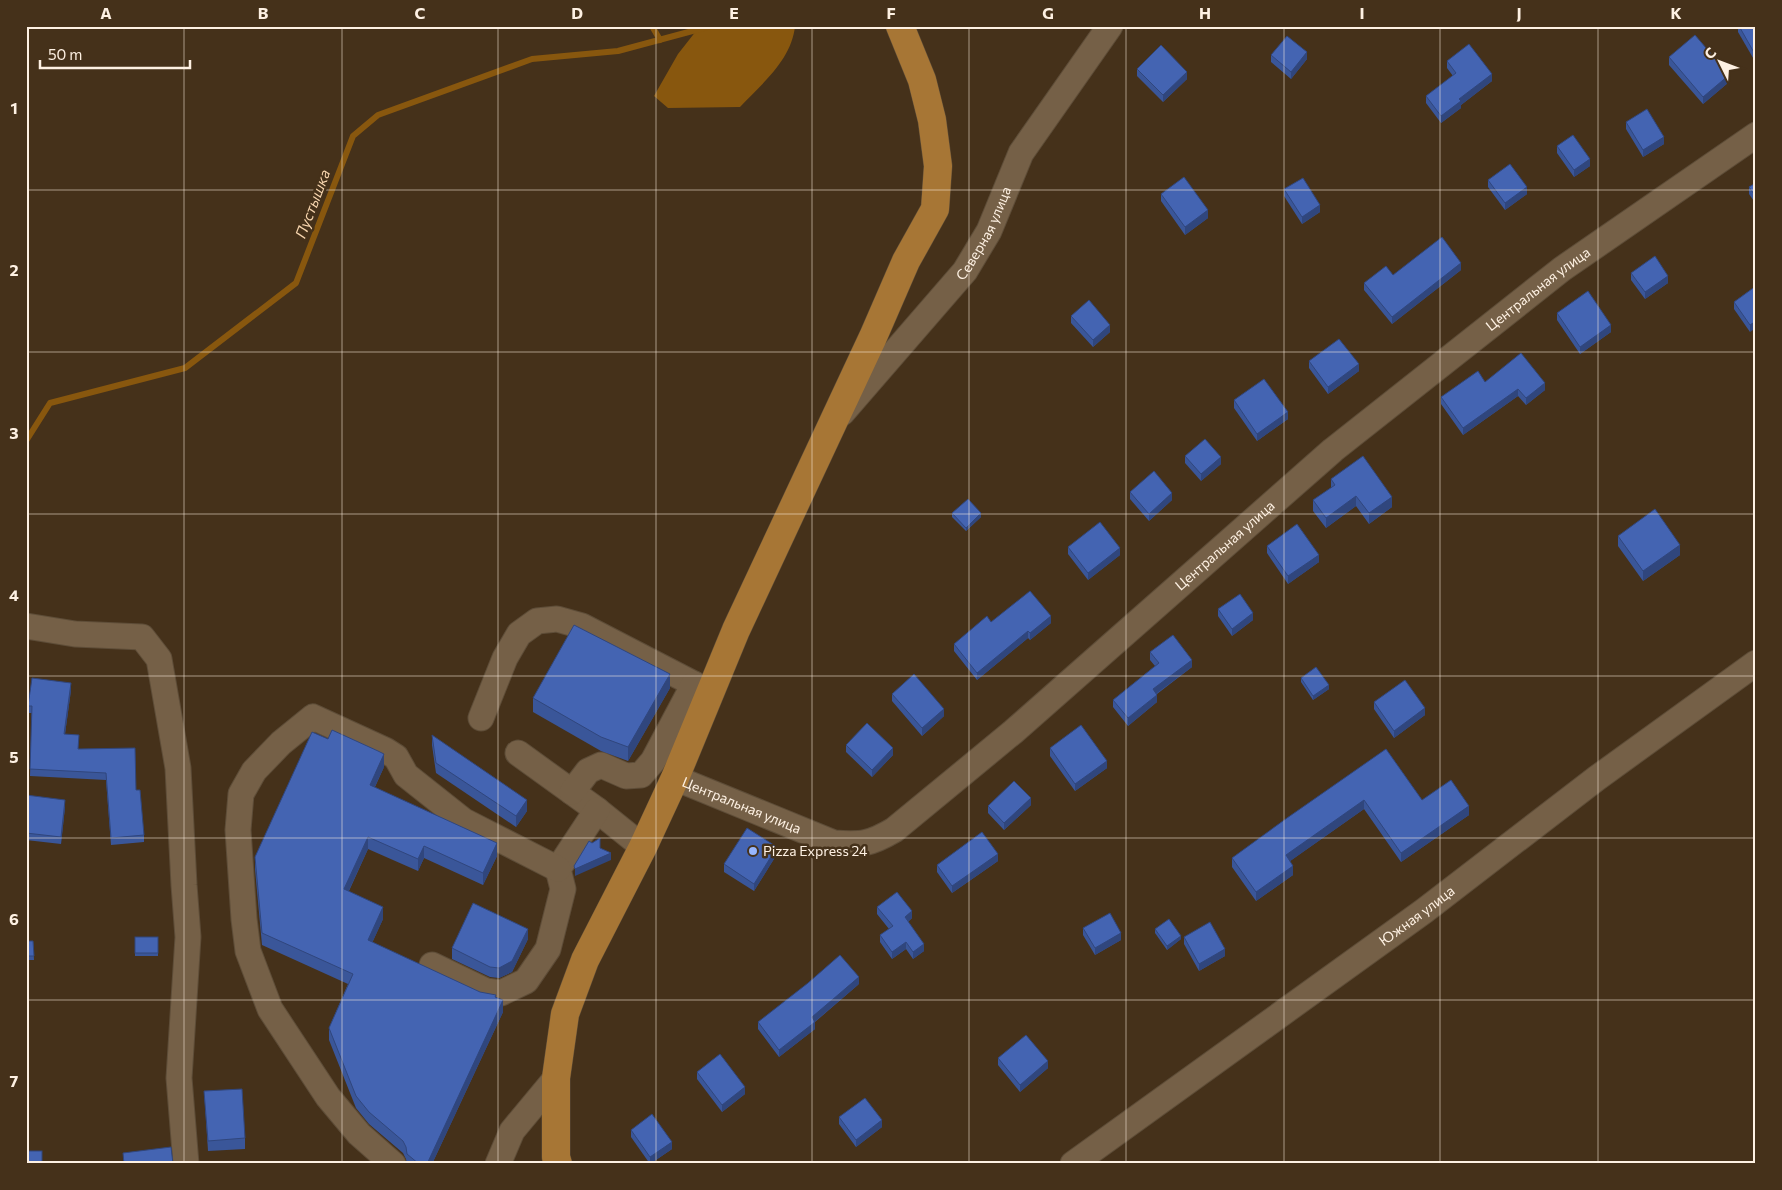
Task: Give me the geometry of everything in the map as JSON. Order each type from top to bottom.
[{"type":"main road","points":[[558,1164],[556,1157],[556,1078],[564,1014],[585,960],[676,778],[702,690],[736,630],[873,337],[906,261],[935,210],[938,166],[932,120],[922,80],[900,26]]},
{"type":"street","name":"Северная улица","points":[[832,424],[965,272],[989,231],[1021,153],[1110,26]]},
{"type":"street","name":"Центральная улица","points":[[676,778],[834,843],[856,845],[875,841],[894,830],[1013,732],[1332,450],[1562,269],[1756,135]]},
{"type":"street","points":[[481,718],[505,658],[518,634],[537,621],[557,620],[582,626],[702,690],[653,762],[641,775],[626,776],[601,766],[588,771],[572,792]]},
{"type":"street","points":[[26,626],[75,634],[142,637],[158,659],[178,768],[188,937],[179,1078],[186,1164]]},
{"type":"street","name":"Южная улица","points":[[1073,1164],[1424,911],[1596,778],[1756,663]]},
{"type":"street","points":[[393,1164],[359,1134],[328,1097],[270,1009],[248,951],[238,830],[241,794],[254,771],[281,743],[313,717],[385,750],[396,757],[406,775],[464,821],[558,869]]},
{"type":"street","points":[[518,753],[598,810],[643,847]]},
{"type":"street","points":[[432,964],[486,991],[501,994],[526,981],[548,949],[563,889],[558,869],[598,810]]},
{"type":"street","points":[[498,1164],[512,1131],[556,1078]]},
{"type":"shaded area","points":[[700,26],[795,26],[793,38],[782,60],[740,107],[668,108],[654,96],[678,54]]},
{"type":"building","points":[[1739,26],[1756,26],[1756,56]]},
{"type":"building","points":[[1695,35],[1729,75],[1703,97],[1669,57]]},
{"type":"building","points":[[1287,36],[1307,52],[1291,72],[1271,55]]},
{"type":"building","points":[[1469,44],[1492,74],[1459,99],[1461,101],[1441,116],[1426,96],[1456,73],[1447,61]]},
{"type":"building","points":[[1161,45],[1187,72],[1163,95],[1137,69]]},
{"type":"building","points":[[1647,109],[1664,137],[1643,150],[1626,122]]},
{"type":"building","points":[[1573,135],[1590,159],[1574,170],[1557,146]]},
{"type":"building","points":[[1510,164],[1527,187],[1505,203],[1488,180]]},
{"type":"building","points":[[1184,177],[1208,210],[1185,227],[1161,194]]},
{"type":"building","points":[[1303,178],[1320,205],[1302,217],[1284,189]]},
{"type":"building","points":[[1756,183],[1756,197],[1749,187]]},
{"type":"building","points":[[1442,237],[1461,263],[1392,317],[1364,283],[1386,266],[1393,275]]},
{"type":"building","points":[[1655,256],[1668,276],[1645,292],[1631,273]]},
{"type":"building","points":[[1756,286],[1756,321],[1750,325],[1734,302]]},
{"type":"building","points":[[1588,291],[1611,325],[1580,347],[1557,313]]},
{"type":"building","points":[[1089,300],[1110,325],[1093,340],[1071,316]]},
{"type":"building","points":[[1339,339],[1359,364],[1328,387],[1309,361]]},
{"type":"building","points":[[1521,353],[1545,383],[1526,398],[1518,389],[1463,428],[1441,397],[1478,371],[1485,382]]},
{"type":"building","points":[[1264,379],[1288,412],[1257,434],[1234,400]]},
{"type":"building","points":[[1205,439],[1221,457],[1201,474],[1185,456]]},
{"type":"building","points":[[1363,456],[1392,497],[1369,513],[1356,496],[1326,518],[1313,500],[1335,485],[1331,479]]},
{"type":"building","points":[[1154,471],[1172,493],[1149,514],[1130,492]]},
{"type":"building","points":[[968,499],[981,513],[966,528],[952,513]]},
{"type":"building","points":[[1655,509],[1680,545],[1643,571],[1618,536]]},
{"type":"building","points":[[1100,522],[1120,548],[1088,573],[1068,547]]},
{"type":"building","points":[[1297,524],[1319,555],[1288,576],[1267,546]]},
{"type":"building","points":[[1030,591],[1051,616],[1030,633],[1028,631],[977,673],[954,644],[987,616],[991,622]]},
{"type":"building","points":[[1240,594],[1253,613],[1232,629],[1218,609]]},
{"type":"building","points":[[574,625],[670,674],[628,747],[601,737],[533,698]]},
{"type":"building","points":[[1173,635],[1192,660],[1153,689],[1157,695],[1128,718],[1113,700],[1159,663],[1150,652]]},
{"type":"building","points":[[1316,667],[1329,685],[1313,696],[1301,678]]},
{"type":"building","points":[[914,674],[944,709],[922,728],[892,694]]},
{"type":"building","points":[[32,678],[71,683],[64,734],[79,735],[78,749],[135,748],[136,790],[140,790],[144,835],[111,838],[106,773],[30,769],[32,706],[28,706]]},
{"type":"building","points":[[1405,680],[1425,708],[1394,731],[1374,702]]},
{"type":"building","points":[[867,723],[893,748],[872,770],[846,745]]},
{"type":"building","points":[[1081,725],[1107,761],[1075,784],[1050,748]]},
{"type":"building","points":[[332,730],[384,754],[370,785],[497,843],[483,873],[424,846],[418,859],[368,837],[344,889],[383,907],[368,940],[480,992],[496,995],[495,997],[503,1000],[427,1164],[419,1164],[407,1154],[403,1141],[369,1112],[356,1096],[329,1028],[353,974],[262,933],[255,857],[312,732],[328,739]]},
{"type":"building","points":[[432,735],[527,800],[516,816],[436,763]]},
{"type":"building","points":[[1386,749],[1422,800],[1451,780],[1469,806],[1401,853],[1364,800],[1286,855],[1293,866],[1256,892],[1232,858]]},
{"type":"building","points":[[1014,781],[1031,798],[1004,823],[988,806]]},
{"type":"building","points":[[26,795],[65,800],[61,837],[26,833]]},
{"type":"building","points":[[747,828],[777,847],[754,884],[724,864]]},
{"type":"building","points":[[982,832],[998,854],[952,886],[937,865]]},
{"type":"building","points":[[600,838],[600,848],[611,853],[575,869],[574,866],[589,841],[592,843]]},
{"type":"building","points":[[897,892],[912,911],[905,917],[924,944],[913,952],[906,942],[892,952],[880,935],[893,926],[877,907]]},
{"type":"building","points":[[473,903],[528,929],[512,961],[499,968],[490,967],[452,948]]},
{"type":"building","points":[[1110,913],[1121,933],[1095,948],[1083,928]]},
{"type":"building","points":[[1169,919],[1181,936],[1167,946],[1155,929]]},
{"type":"building","points":[[1210,922],[1225,949],[1199,964],[1184,937]]},
{"type":"building","points":[[135,937],[158,937],[158,953],[135,953]]},
{"type":"building","points":[[26,941],[33,941],[34,956],[26,956]]},
{"type":"building","points":[[840,955],[859,977],[812,1017],[815,1022],[779,1050],[758,1022]]},
{"type":"building","points":[[1026,1035],[1048,1061],[1020,1085],[998,1058]]},
{"type":"building","points":[[720,1054],[745,1087],[722,1105],[697,1072]]},
{"type":"building","points":[[242,1089],[245,1138],[208,1141],[204,1091]]},
{"type":"building","points":[[865,1098],[882,1120],[856,1140],[839,1117]]},
{"type":"building","points":[[652,1114],[672,1142],[650,1157],[631,1130]]},
{"type":"building","points":[[171,1147],[173,1164],[124,1164],[123,1153]]},
{"type":"building","points":[[26,1151],[42,1151],[42,1164],[26,1164]]},
{"type":"waterway","points":[[652,26],[660,40]]},
{"type":"waterway","name":"Пустышка","points":[[26,441],[50,403],[185,368],[296,283],[353,136],[378,115],[532,59],[618,51],[711,26]]},
{"type":"place","name":"Pizza Express 24","points":[[753,851]]}]
